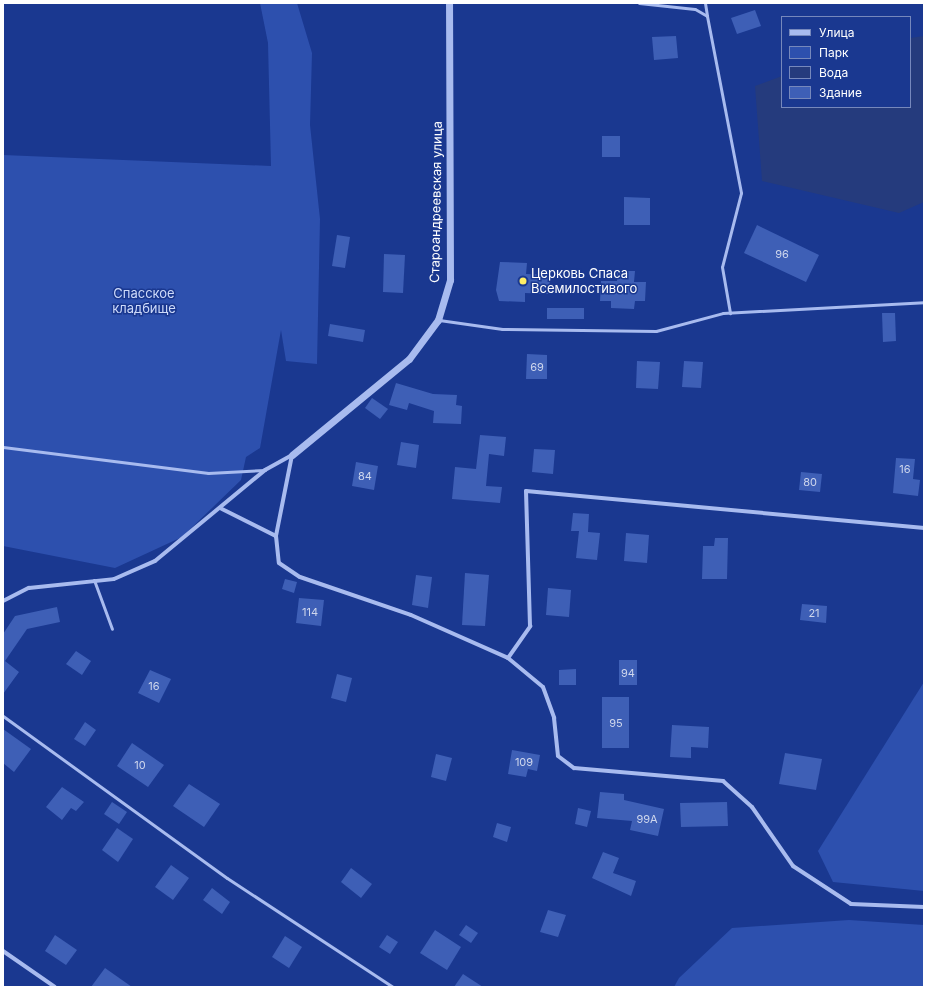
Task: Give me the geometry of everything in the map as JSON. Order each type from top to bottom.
[{"type":"street","name":"Староандреевская улица","points":[[292,455],[409,359],[438,320],[450,280],[449,3]]},
{"type":"street","points":[[3,601],[29,588],[114,579],[154,561],[222,509],[265,470],[292,455]]},
{"type":"street","points":[[292,455],[276,536],[279,563],[300,577],[411,614],[508,658],[542,687],[554,718],[558,756],[574,768],[723,781],[752,807],[793,866],[851,904],[924,907]]},
{"type":"street","points":[[508,658],[530,626],[526,491],[924,528]]},
{"type":"street","points":[[222,509],[276,536]]},
{"type":"street","points":[[3,951],[55,987]]},
{"type":"lane","points":[[639,3],[695,9],[707,16]]},
{"type":"lane","points":[[706,3],[707,16],[741,193],[722,267],[730,313]]},
{"type":"lane","points":[[438,320],[502,329],[656,330],[730,313],[924,302]]},
{"type":"lane","points":[[3,447],[200,472],[265,470]]},
{"type":"lane","points":[[94,580],[112,629]]},
{"type":"lane","points":[[3,716],[227,878],[393,987]]},
{"type":"green space","name":"Спасское кладбище","points":[[260,3],[297,3],[312,53],[310,125],[320,219],[317,364],[286,361],[281,330],[260,448],[246,457],[241,480],[182,537],[115,568],[3,546],[3,155],[271,166],[268,43]]},
{"type":"green space","points":[[924,682],[924,891],[833,882],[818,851]]},
{"type":"green space","points":[[849,920],[924,925],[924,987],[674,987],[679,978],[732,928]]},
{"type":"water","points":[[924,36],[924,202],[899,213],[762,181],[755,86],[781,76],[781,108],[911,108],[911,38]]},
{"type":"building","points":[[755,10],[761,26],[737,34],[731,18]]},
{"type":"building","points":[[676,36],[678,58],[654,60],[652,37]]},
{"type":"building","points":[[602,136],[620,136],[620,157],[602,157]]},
{"type":"building","points":[[624,197],[650,198],[650,225],[624,225]]},
{"type":"building","points":[[757,225],[819,255],[806,282],[744,253]]},
{"type":"building","points":[[337,235],[350,237],[345,268],[332,266]]},
{"type":"building","points":[[384,254],[405,255],[403,293],[383,292]]},
{"type":"building","name":"Церковь Спаса Всемилостивого","points":[[500,262],[527,263],[526,274],[550,275],[549,294],[525,293],[525,302],[499,301],[496,290]]},
{"type":"building","points":[[617,271],[635,271],[634,282],[646,282],[645,301],[635,301],[634,309],[611,308],[611,301],[600,301],[601,281],[617,281]]},
{"type":"building","points":[[547,308],[584,308],[584,319],[547,319]]},
{"type":"building","points":[[882,313],[895,313],[896,341],[883,342]]},
{"type":"building","points":[[330,324],[365,330],[363,342],[328,336]]},
{"type":"building","points":[[527,354],[547,355],[547,379],[526,379]]},
{"type":"building","points":[[637,361],[660,362],[658,389],[636,388]]},
{"type":"building","points":[[684,361],[703,362],[701,388],[682,387]]},
{"type":"building","points":[[396,383],[433,394],[457,395],[456,405],[462,406],[461,424],[433,423],[434,411],[409,403],[407,410],[389,405]]},
{"type":"building","points":[[372,398],[388,409],[380,419],[365,408]]},
{"type":"building","points":[[480,435],[506,437],[504,456],[489,454],[486,486],[502,487],[500,503],[452,499],[455,467],[476,469]]},
{"type":"building","points":[[401,442],[419,445],[416,468],[397,465]]},
{"type":"building","points":[[534,449],[555,450],[553,474],[532,472]]},
{"type":"building","points":[[896,458],[915,459],[913,479],[920,480],[918,496],[893,493]]},
{"type":"building","points":[[356,462],[378,466],[374,490],[352,486]]},
{"type":"building","points":[[801,472],[822,474],[820,492],[799,490]]},
{"type":"building","points":[[573,513],[589,514],[588,532],[600,533],[597,560],[576,558],[579,531],[571,531]]},
{"type":"building","points":[[626,533],[649,535],[647,563],[624,561]]},
{"type":"building","points":[[715,538],[728,538],[727,579],[702,579],[703,546],[714,546]]},
{"type":"building","points":[[465,573],[489,575],[485,626],[462,625]]},
{"type":"building","points":[[416,575],[432,577],[428,608],[412,605]]},
{"type":"building","points":[[285,579],[297,582],[294,593],[282,589]]},
{"type":"building","points":[[548,588],[571,590],[569,617],[546,615]]},
{"type":"building","points":[[299,598],[324,600],[321,626],[296,623]]},
{"type":"building","points":[[802,604],[827,606],[826,623],[800,620]]},
{"type":"building","points":[[57,607],[60,622],[27,629],[5,661],[19,672],[3,694],[3,634],[15,616]]},
{"type":"building","points":[[76,651],[91,661],[82,675],[66,664]]},
{"type":"building","points":[[619,660],[637,660],[637,685],[619,685]]},
{"type":"building","points":[[576,669],[576,685],[559,685],[559,670]]},
{"type":"building","points":[[150,670],[171,679],[159,703],[138,693]]},
{"type":"building","points":[[337,674],[352,678],[346,702],[331,698]]},
{"type":"building","points":[[602,697],[629,697],[629,748],[602,748]]},
{"type":"building","points":[[85,722],[96,730],[85,746],[74,739]]},
{"type":"building","points":[[672,725],[709,727],[708,748],[691,747],[691,758],[670,757]]},
{"type":"building","points":[[3,729],[31,749],[14,772],[3,763]]},
{"type":"building","points":[[132,743],[164,765],[148,787],[117,766]]},
{"type":"building","points":[[512,750],[540,755],[537,771],[528,769],[526,777],[508,774]]},
{"type":"building","points":[[785,753],[822,759],[816,790],[779,784]]},
{"type":"building","points":[[436,754],[452,758],[446,781],[431,777]]},
{"type":"building","points":[[189,784],[220,804],[204,827],[173,806]]},
{"type":"building","points":[[62,787],[84,802],[76,811],[71,808],[62,820],[46,807]]},
{"type":"building","points":[[600,792],[624,794],[624,800],[664,809],[658,836],[630,830],[632,821],[597,818]]},
{"type":"building","points":[[112,802],[127,812],[119,824],[104,814]]},
{"type":"building","points":[[727,802],[728,826],[681,827],[680,803]]},
{"type":"building","points":[[578,808],[591,811],[587,827],[575,824]]},
{"type":"building","points":[[497,823],[511,827],[507,842],[493,837]]},
{"type":"building","points":[[117,828],[133,839],[118,862],[102,850]]},
{"type":"building","points":[[603,852],[619,858],[613,873],[636,881],[631,896],[592,878]]},
{"type":"building","points":[[171,865],[189,878],[173,900],[155,887]]},
{"type":"building","points":[[351,868],[372,884],[361,898],[341,882]]},
{"type":"building","points":[[212,888],[230,902],[222,914],[203,900]]},
{"type":"building","points":[[548,910],[566,915],[558,937],[540,932]]},
{"type":"building","points":[[466,925],[478,933],[471,943],[459,935]]},
{"type":"building","points":[[435,930],[461,947],[447,970],[420,953]]},
{"type":"building","points":[[55,935],[77,950],[66,965],[45,951]]},
{"type":"building","points":[[387,935],[398,942],[390,954],[379,947]]},
{"type":"building","points":[[285,936],[302,947],[289,968],[272,957]]},
{"type":"building","points":[[105,968],[132,987],[91,987]]},
{"type":"building","points":[[463,974],[483,987],[454,987]]},
{"type":"place","name":"Церковь Спаса Всемилостивого","points":[[523,281]]}]
